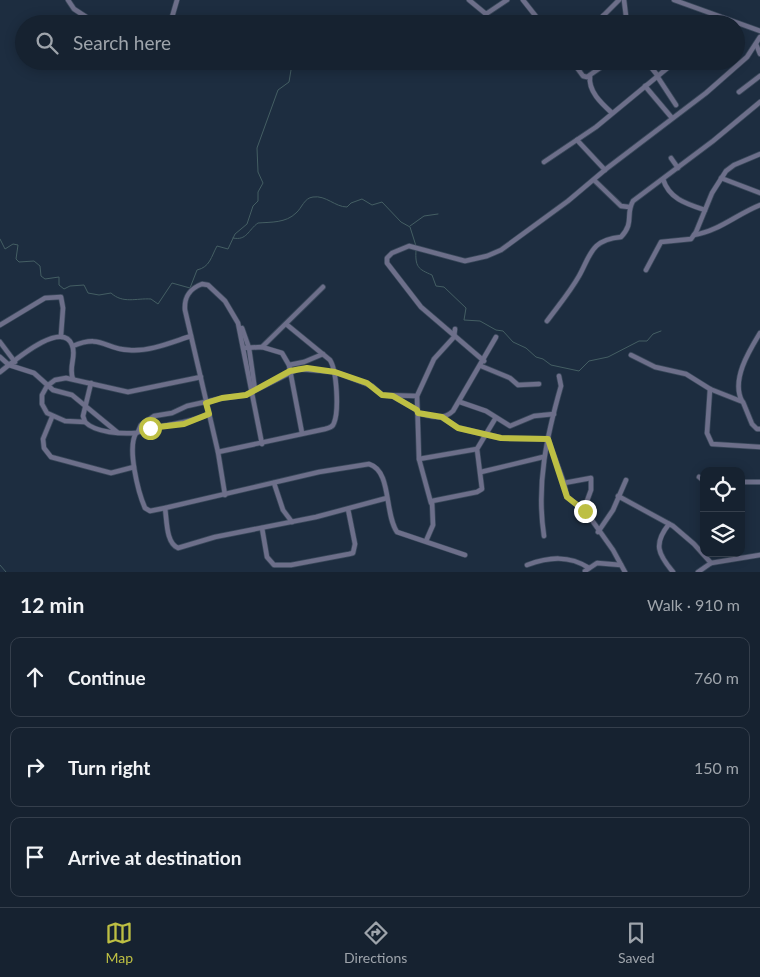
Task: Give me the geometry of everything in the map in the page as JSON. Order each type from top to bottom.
[{"type":"street","points":[[68,0],[74,9],[83,15]]},
{"type":"street","points":[[173,15],[177,0]]},
{"type":"street","points":[[469,0],[486,14],[507,0]]},
{"type":"street","points":[[523,0],[535,15]]},
{"type":"street","points":[[604,15],[619,0]]},
{"type":"street","points":[[624,0],[626,15]]},
{"type":"street","points":[[674,0],[715,15]]},
{"type":"street","points":[[745,26],[760,31]]},
{"type":"street","points":[[745,59],[760,37]]},
{"type":"street","points":[[756,44],[760,54]]},
{"type":"street","points":[[578,70],[582,76],[590,76],[598,70]]},
{"type":"street","points":[[653,70],[676,105]]},
{"type":"street","points":[[544,162],[578,140],[665,70]]},
{"type":"street","points":[[484,361],[454,337],[411,294],[387,263],[390,255],[399,248],[409,246],[465,261],[487,256],[501,250],[594,180],[604,170],[732,70]]},
{"type":"street","points":[[590,76],[590,85],[594,94],[612,113]]},
{"type":"street","points":[[739,92],[760,76]]},
{"type":"street","points":[[645,86],[672,118]]},
{"type":"street","points":[[547,321],[580,275],[586,258],[592,250],[607,239],[621,237],[625,233],[631,221],[629,207],[633,200],[664,179],[760,102]]},
{"type":"street","points":[[578,140],[604,170]]},
{"type":"street","points":[[694,235],[712,193],[729,167],[760,154]]},
{"type":"street","points":[[671,158],[678,168]]},
{"type":"street","points":[[721,178],[760,193]]},
{"type":"street","points":[[664,179],[666,186],[676,198],[705,210]]},
{"type":"street","points":[[594,180],[621,206],[629,207]]},
{"type":"street","points":[[646,270],[661,242],[688,239],[694,235],[712,231],[738,215],[760,205]]},
{"type":"street","points":[[225,495],[218,452],[185,310],[186,298],[189,292],[202,284],[214,290],[225,301],[238,323],[247,348],[262,444]]},
{"type":"street","points":[[262,347],[323,287]]},
{"type":"street","points":[[0,325],[45,298],[61,297],[63,308],[61,336]]},
{"type":"street","points":[[218,452],[262,444],[302,433],[325,430],[332,427],[335,422],[335,372],[330,360],[286,324]]},
{"type":"street","points":[[426,541],[433,525],[431,503],[419,459],[416,396],[430,366],[440,351],[454,337],[455,329]]},
{"type":"street","points":[[760,333],[742,368],[739,391],[752,424],[758,429],[760,434]]},
{"type":"street","points":[[0,372],[41,342],[53,336],[61,336],[69,339],[73,346],[70,372],[73,379]]},
{"type":"street","points":[[73,346],[90,341],[101,341],[130,350],[191,336]]},
{"type":"street","points":[[442,417],[448,416],[460,402],[496,337]]},
{"type":"street","points":[[0,342],[15,362]]},
{"type":"street","points":[[247,348],[262,347],[282,352],[289,365],[302,433]]},
{"type":"street","points":[[289,365],[304,362],[323,354]]},
{"type":"street","points":[[631,355],[655,367],[686,374],[710,389],[743,402]]},
{"type":"street","points":[[1,359],[9,365],[34,373],[47,386],[69,394],[116,432]]},
{"type":"street","points":[[481,366],[510,378],[518,385],[538,384]]},
{"type":"street","points":[[416,396],[382,395],[372,386],[335,372],[307,368],[290,371],[246,395],[187,406],[172,413],[148,419],[137,432],[132,443],[134,467],[145,508],[150,511],[318,472],[370,464],[377,467],[382,473],[393,526],[397,532],[465,554]]},
{"type":"street","points":[[544,536],[541,511],[543,457],[561,386],[559,376]]},
{"type":"street","points":[[201,377],[128,392],[73,379],[54,380],[47,386],[42,395],[42,404],[52,417],[65,421],[85,422],[93,428],[116,432],[137,432],[184,424],[209,414]]},
{"type":"street","points":[[85,422],[85,408],[91,382]]},
{"type":"street","points":[[710,389],[707,433],[712,444],[760,446]]},
{"type":"street","points":[[393,396],[418,411],[442,417],[458,428],[514,440],[548,439]]},
{"type":"street","points":[[460,402],[486,411],[510,426],[534,416],[554,414]]},
{"type":"street","points":[[52,417],[44,439],[44,448],[51,457],[111,473],[134,467]]},
{"type":"street","points":[[431,503],[438,499],[477,492],[482,489],[477,449],[496,419]]},
{"type":"street","points":[[548,439],[564,483],[567,497],[585,511],[598,532],[613,550],[625,572]]},
{"type":"street","points":[[419,459],[477,449]]},
{"type":"street","points":[[481,472],[543,457]]},
{"type":"street","points":[[564,483],[591,478],[592,490],[585,504],[585,511]]},
{"type":"street","points":[[598,532],[613,510],[626,480]]},
{"type":"street","points":[[745,482],[760,482]]},
{"type":"street","points":[[274,483],[283,510],[292,522]]},
{"type":"street","points":[[618,496],[669,524],[694,544],[710,564]]},
{"type":"street","points":[[165,508],[170,541],[173,546],[178,548],[215,537],[292,522],[387,498]]},
{"type":"street","points":[[262,528],[267,557],[274,565],[291,565],[349,554],[353,552],[355,544],[348,509]]},
{"type":"street","points":[[669,524],[665,529],[658,550],[661,558],[673,572]]},
{"type":"street","points":[[698,572],[710,564],[760,555]]},
{"type":"street","points":[[527,565],[549,558],[558,558],[576,561],[587,569],[596,564],[620,565]]},
{"type":"street","points":[[708,572],[710,564]]},
{"type":"waterway","points":[[0,239],[5,249],[13,244],[18,245],[16,259],[19,262],[34,261],[40,266],[41,276],[45,279],[59,277],[59,285],[64,289],[70,286],[84,285],[88,293],[99,295],[111,293],[125,299],[151,299],[158,304],[172,283],[190,288],[197,270],[205,267],[217,246],[228,249],[235,234],[247,224],[253,206],[258,201],[258,192],[263,183],[258,172],[257,148],[278,90],[289,82],[291,70]]},
{"type":"waterway","points":[[233,238],[241,238],[258,223],[288,219],[296,213],[307,199],[318,197],[347,207],[351,203],[362,199],[372,205],[382,202],[401,222],[410,227],[416,246]]},
{"type":"waterway","points":[[410,226],[424,216],[438,214]]},
{"type":"waterway","points":[[416,250],[418,267],[432,275],[436,286],[444,287],[466,308],[464,320],[480,321],[496,330],[503,331],[513,342],[526,348],[536,357],[543,359],[551,365],[579,371],[589,361],[608,357],[639,341],[647,341],[653,334],[661,331]]},
{"type":"waterway","points":[[0,565],[6,572]]},
{"type":"route","points":[[150,428],[184,424],[197,420],[209,414],[206,403],[222,398],[246,395],[290,371],[307,368],[335,372],[367,383],[376,389],[378,393],[393,396],[417,410],[418,413],[442,417],[458,428],[514,440],[548,439],[564,483],[567,497],[585,511]]}]
